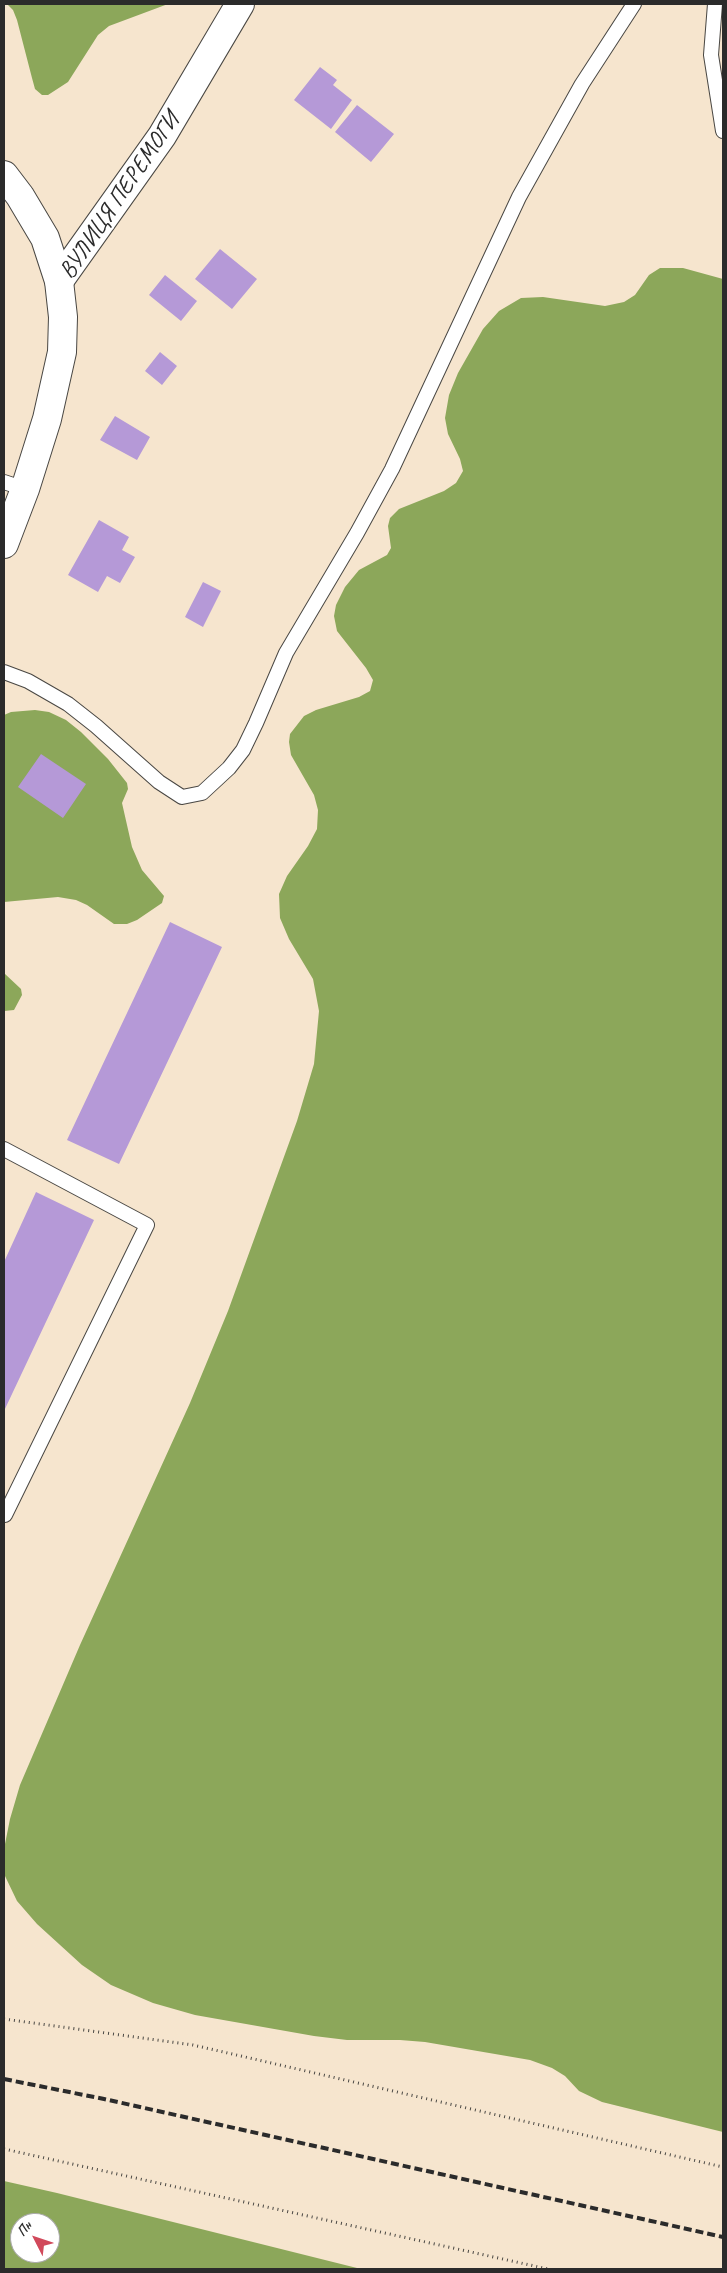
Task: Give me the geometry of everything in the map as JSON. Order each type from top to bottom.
[{"type":"street","name":"ВУЛИЦЯ ПЕРЕМОГИ","points":[[4,544],[14,485],[47,419],[62,352],[63,317],[58,281],[162,136],[240,4]]},
{"type":"street","points":[[4,175],[20,196],[45,238],[58,281]]},
{"type":"lane","points":[[4,672],[28,681],[68,704],[103,732],[159,782],[182,797],[202,793],[229,768],[243,750],[286,653],[357,533],[392,468],[519,197],[582,84],[634,4]]},
{"type":"lane","points":[[715,4],[711,56],[723,131]]},
{"type":"lane","points":[[4,1149],[147,1225],[5,1515]]},
{"type":"path","points":[[4,2019],[193,2045],[723,2167]]},
{"type":"path","points":[[4,2149],[548,2269]]},
{"type":"green space","points":[[7,4],[168,4],[109,26],[98,35],[68,82],[48,95],[42,95],[35,89],[17,20],[13,10]]},
{"type":"green space","points":[[660,268],[683,268],[723,279],[723,2132],[602,2102],[579,2091],[565,2076],[552,2068],[530,2060],[425,2042],[347,2040],[314,2036],[195,2015],[153,2003],[111,1985],[82,1965],[37,1924],[17,1901],[5,1876],[4,1867],[4,1849],[20,1785],[80,1645],[190,1403],[228,1311],[297,1121],[314,1064],[319,1011],[313,979],[289,939],[280,918],[279,894],[287,876],[308,846],[317,829],[318,810],[314,795],[291,755],[290,734],[304,716],[316,710],[359,697],[370,691],[373,680],[337,631],[334,616],[336,605],[345,587],[359,570],[387,555],[391,548],[388,526],[390,518],[399,509],[444,491],[456,483],[463,471],[460,459],[448,434],[445,418],[449,395],[458,373],[483,329],[499,311],[521,298],[543,297],[605,306],[624,302],[635,295],[649,275]]},
{"type":"green space","points":[[35,710],[49,712],[66,720],[108,759],[127,783],[128,789],[122,803],[132,847],[142,870],[164,896],[162,903],[137,920],[127,924],[114,924],[87,905],[76,900],[58,897],[4,902],[4,715],[11,712]]},
{"type":"green space","points":[[4,973],[21,989],[22,995],[14,1010],[4,1011]]},
{"type":"green space","points":[[4,2181],[57,2193],[361,2269],[4,2269]]},
{"type":"building","points":[[320,67],[337,80],[333,85],[352,100],[331,129],[294,100]]},
{"type":"building","points":[[357,105],[394,134],[371,162],[335,132]]},
{"type":"building","points":[[220,249],[257,279],[232,309],[195,279]]},
{"type":"building","points":[[165,275],[197,301],[181,321],[149,295]]},
{"type":"building","points":[[160,352],[177,366],[162,385],[145,371]]},
{"type":"building","points":[[115,416],[150,437],[137,460],[100,440]]},
{"type":"building","points":[[99,520],[129,537],[122,550],[135,557],[120,583],[107,576],[98,592],[68,575]]},
{"type":"building","points":[[203,582],[221,591],[203,627],[185,617]]},
{"type":"building","points":[[41,754],[86,784],[63,818],[18,787]]},
{"type":"building","points":[[170,922],[222,947],[119,1164],[67,1140]]},
{"type":"building","points":[[36,1192],[94,1220],[4,1411],[4,1262]]},
{"type":"railway","points":[[4,2079],[104,2099],[723,2237]]}]
